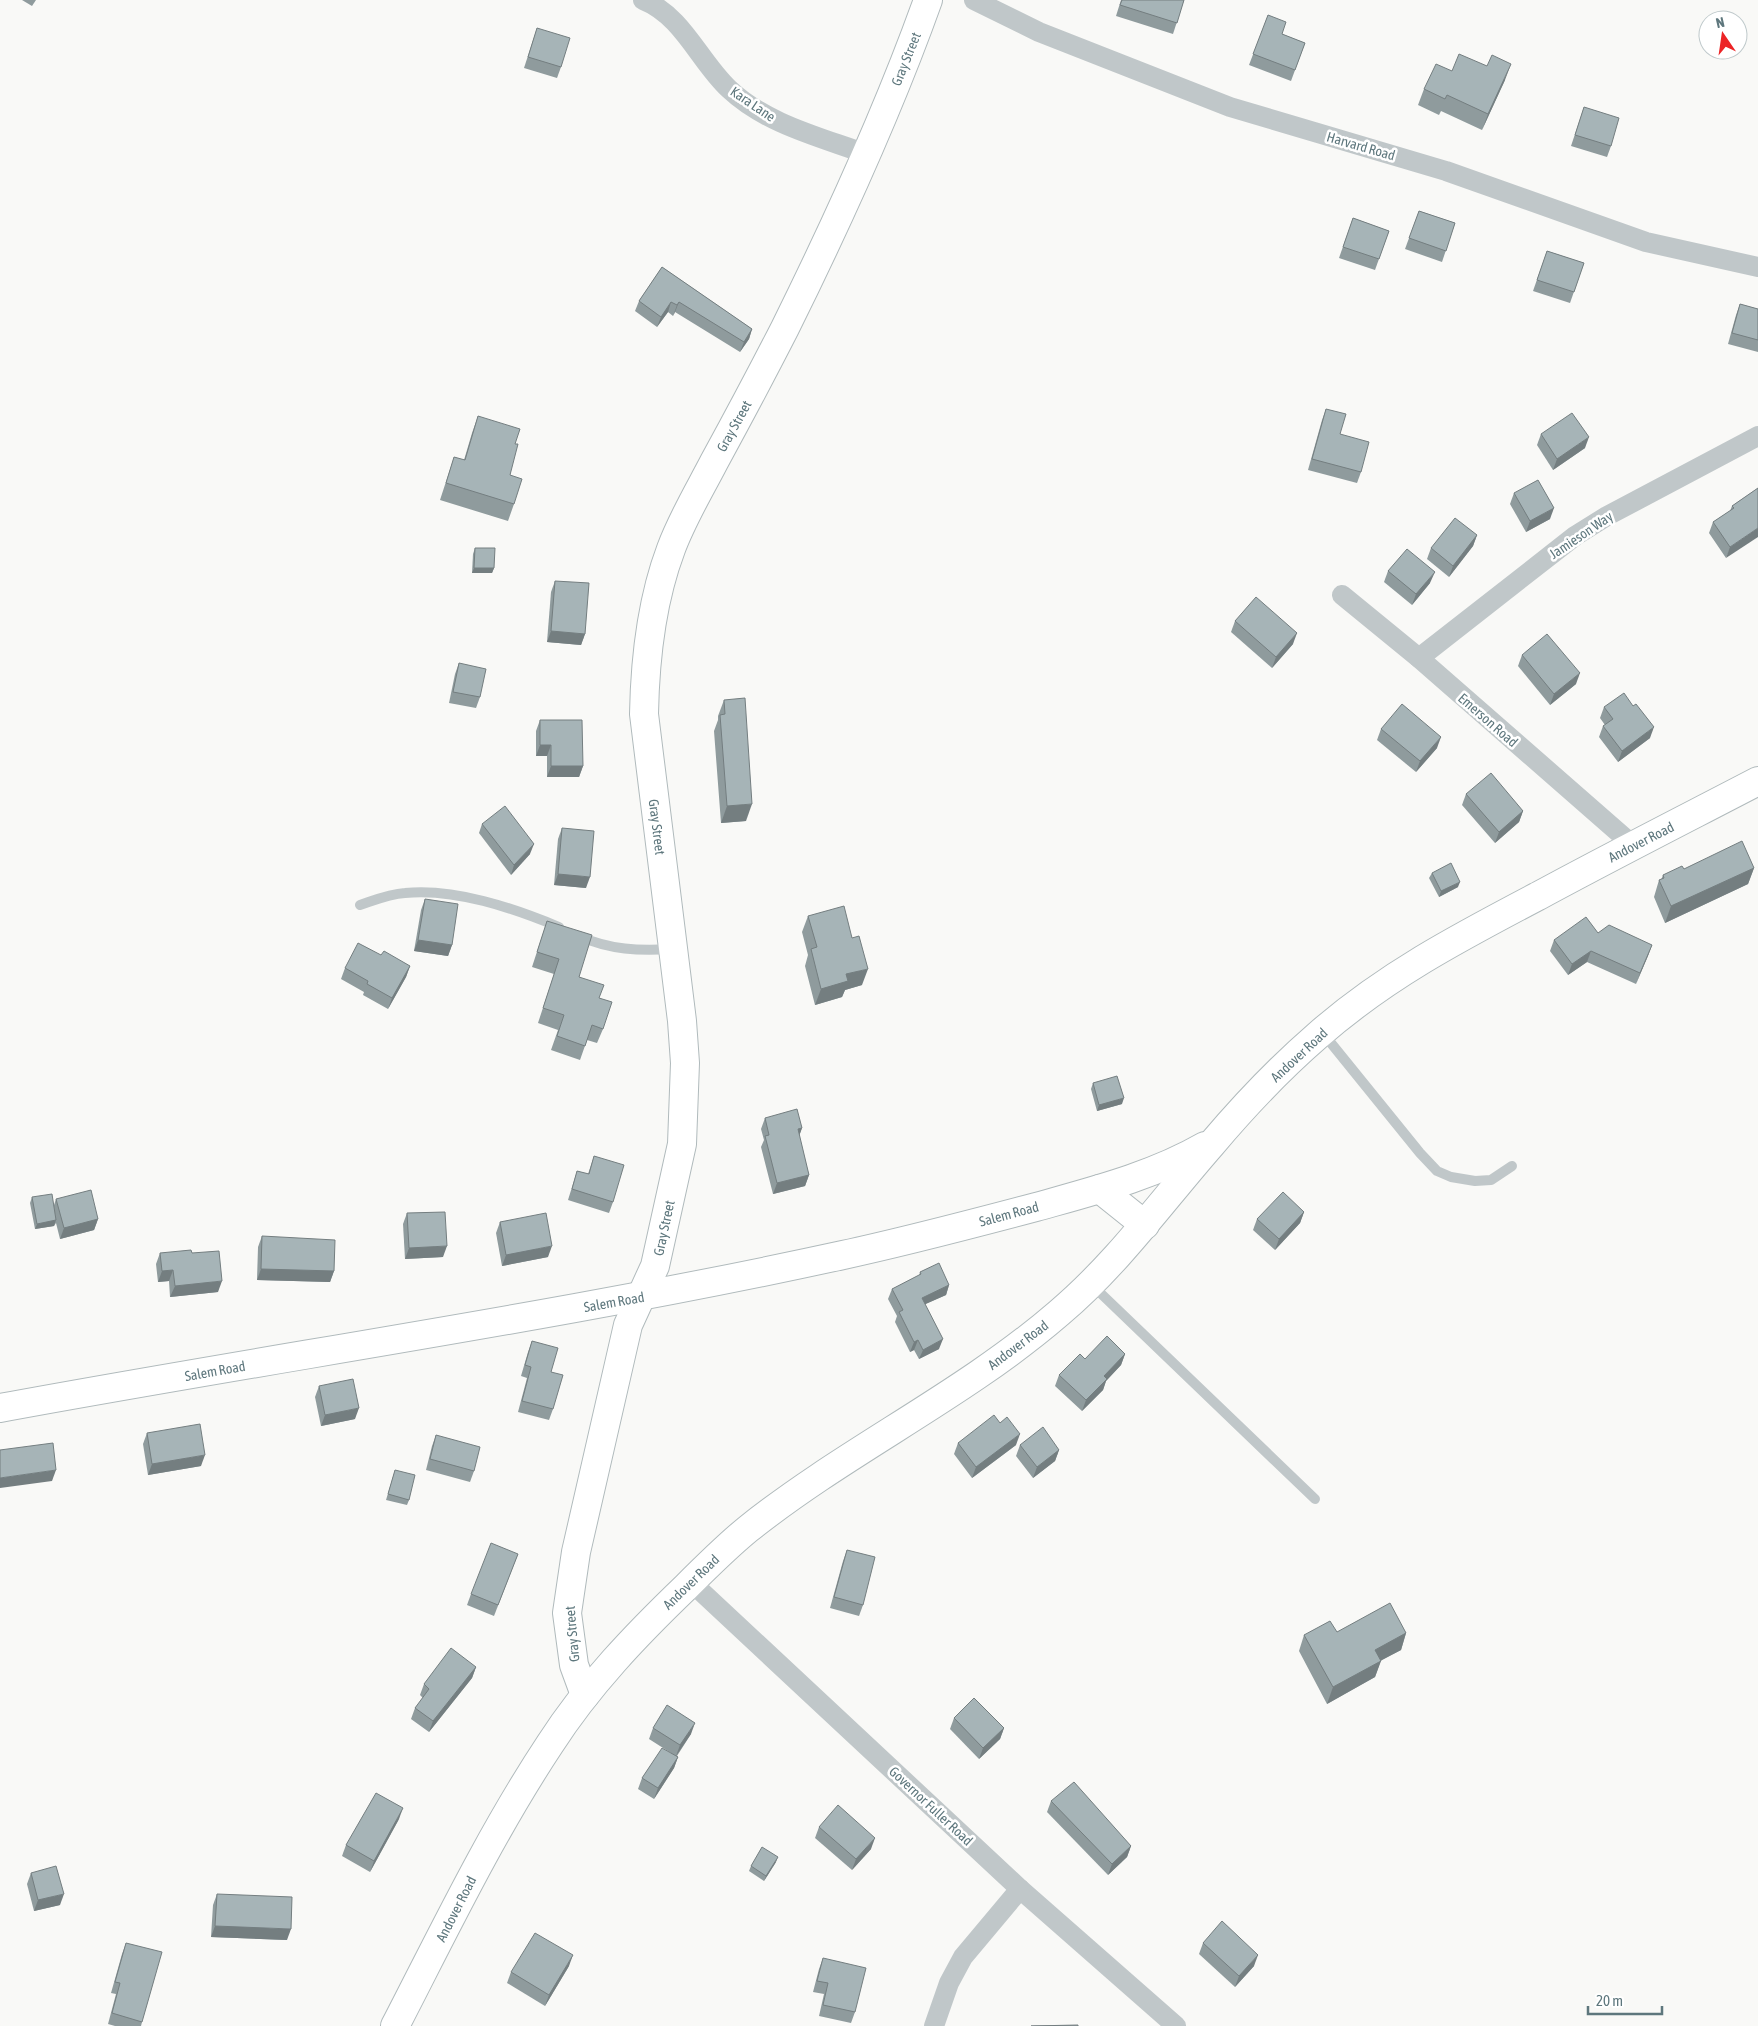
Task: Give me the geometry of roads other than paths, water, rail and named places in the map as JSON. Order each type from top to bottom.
[{"type":"main road","name":"Gray Street","points":[[585,1695],[574,1665],[567,1613],[576,1552],[628,1325],[655,1266],[682,1144],[685,1063],[644,714],[645,670],[659,588],[670,550],[685,516],[749,400],[814,269],[866,154],[928,0]]},
{"type":"main road","name":"Andover Road","points":[[395,2026],[504,1820],[551,1742],[585,1695],[646,1626],[745,1531],[778,1506],[970,1380],[1033,1334],[1091,1284],[1145,1225],[1214,1141],[1277,1074],[1322,1032],[1376,989],[1441,947],[1758,781]]},
{"type":"main road","name":"Salem Road","points":[[0,1408],[641,1298],[888,1245],[1100,1189],[1189,1155],[1214,1141]]},
{"type":"main road","points":[[1100,1189],[1145,1225]]},
{"type":"street","name":"Kara Lane","points":[[643,0],[655,5],[682,30],[701,57],[730,90],[772,118],[866,154]]},
{"type":"street","name":"Harvard Road","points":[[974,0],[1040,32],[1230,107],[1446,172],[1646,242],[1758,267]]},
{"type":"street","name":"Jamieson Way","points":[[1419,658],[1575,536],[1615,512],[1758,436]]},
{"type":"street","name":"Emerson Road","points":[[1342,595],[1419,658],[1634,846]]},
{"type":"street","name":"Governor Fuller Road","points":[[691,1582],[1020,1888],[1176,2026]]},
{"type":"street","points":[[934,2026],[950,1983],[963,1957],[1020,1888]]},
{"type":"lane","points":[[360,906],[405,892],[437,894],[511,908],[603,945],[625,950],[673,949]]},
{"type":"lane","points":[[1322,1032],[1420,1153],[1437,1171],[1451,1177],[1475,1181],[1491,1180],[1512,1166]]},
{"type":"lane","points":[[1091,1284],[1314,1499]]}]
